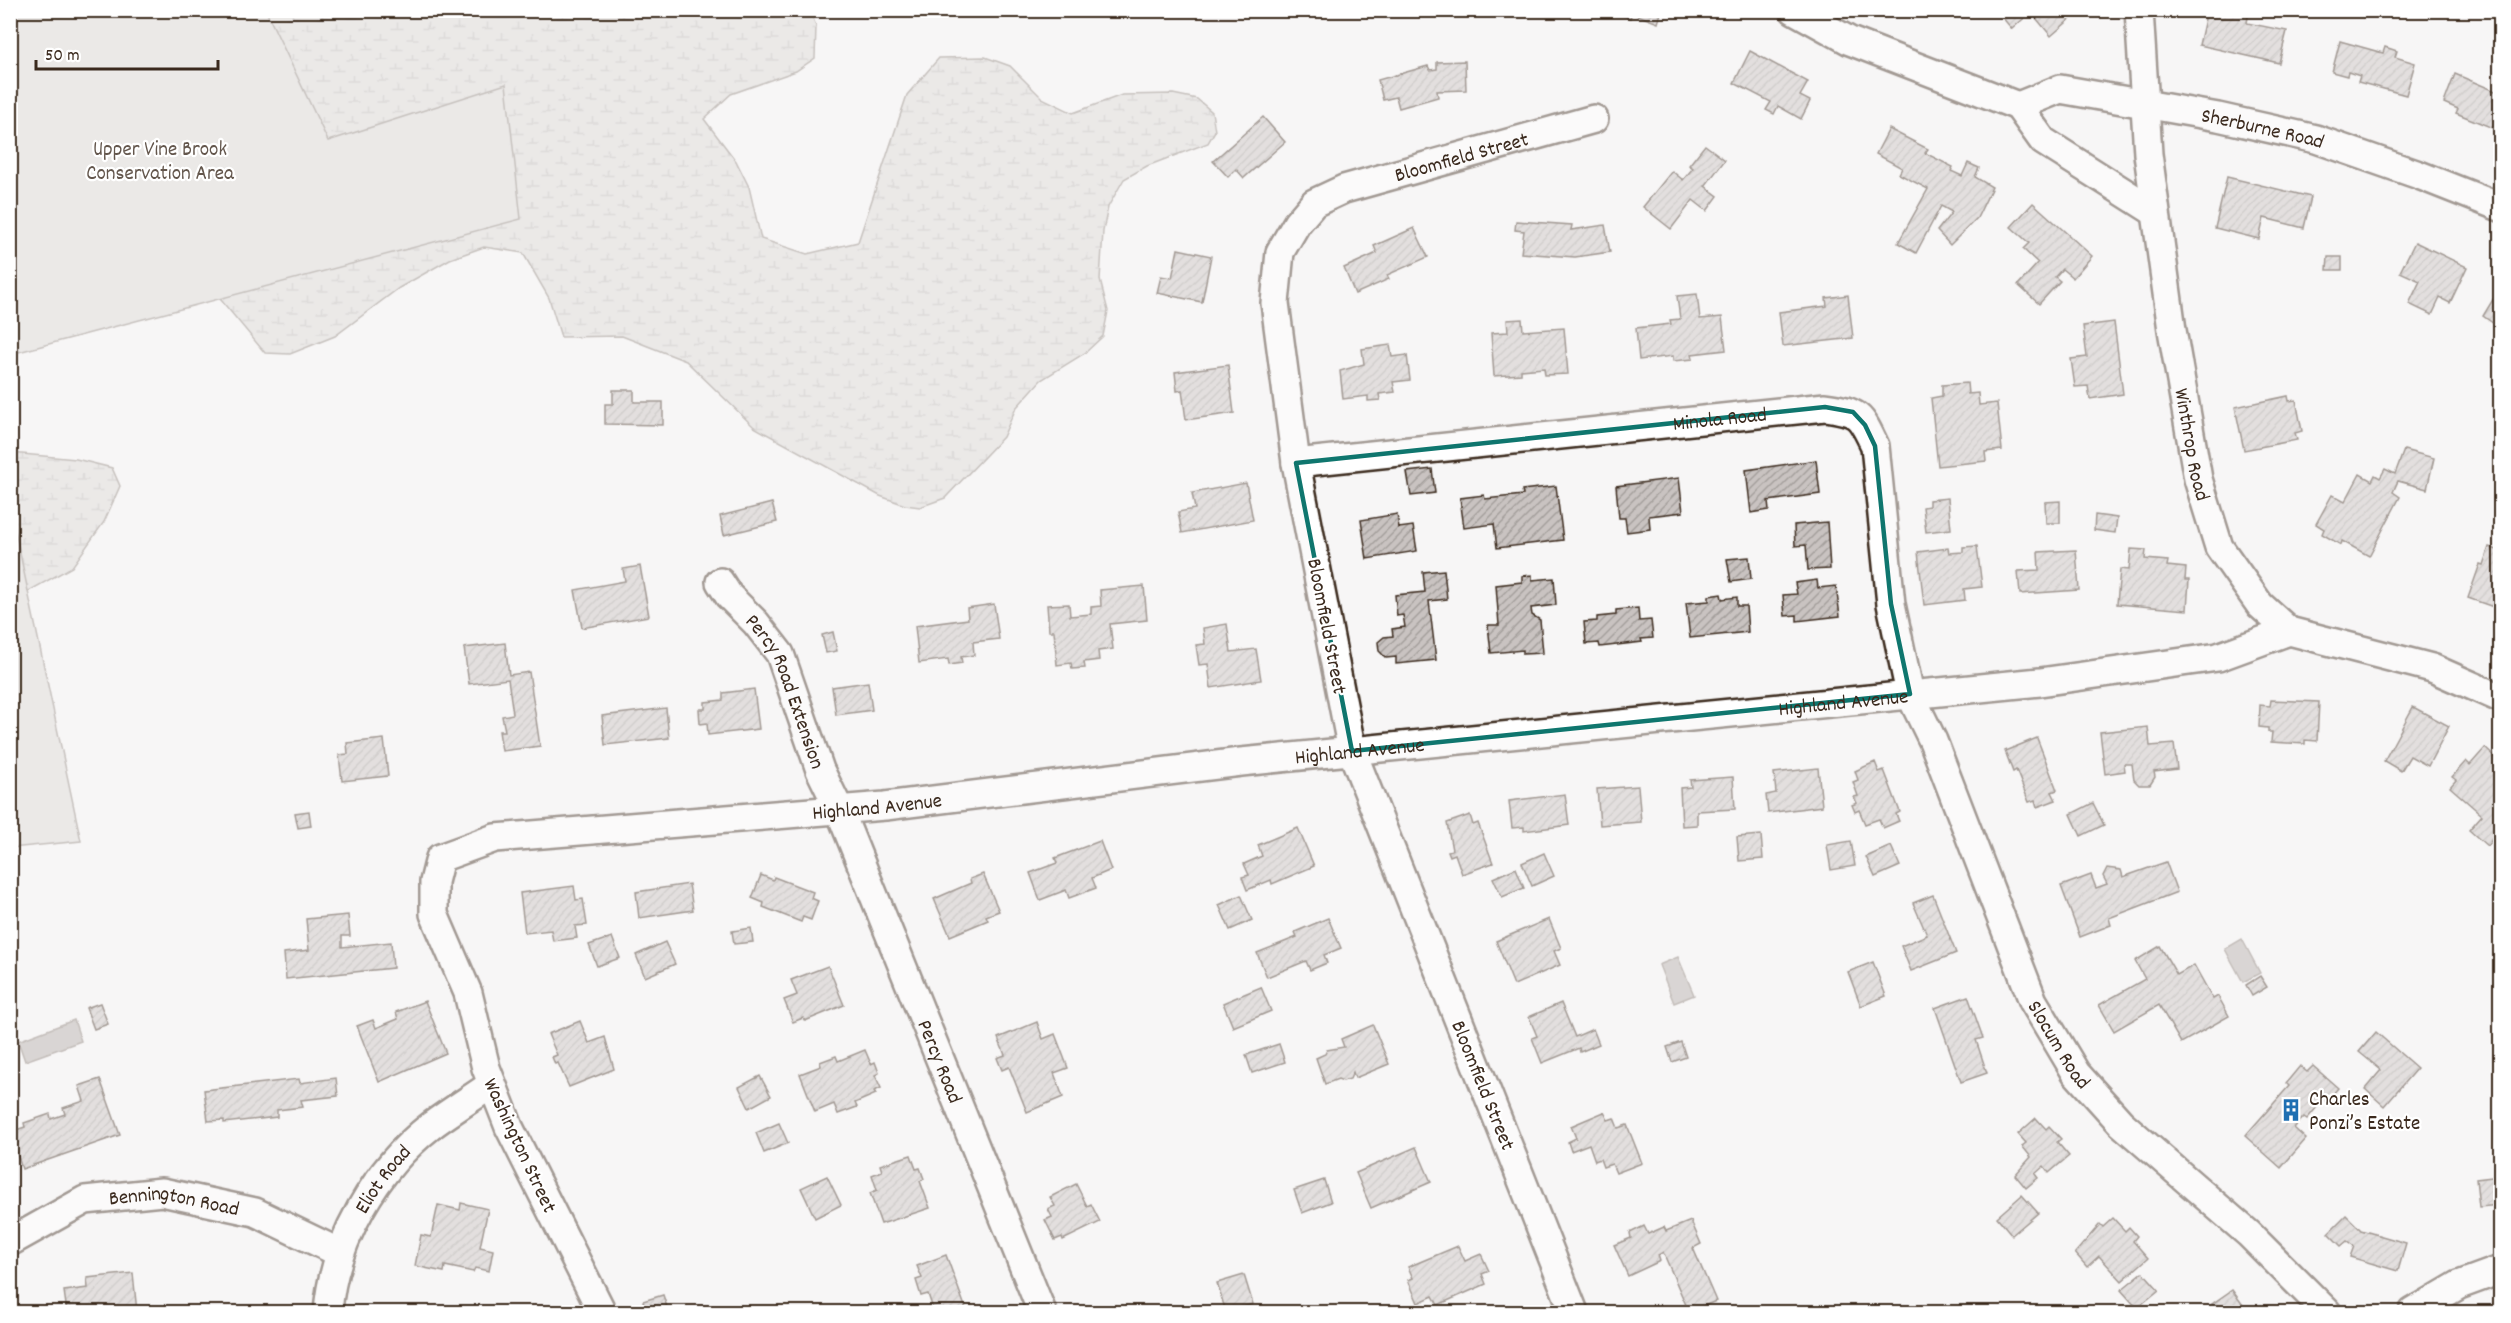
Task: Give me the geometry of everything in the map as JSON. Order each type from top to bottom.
[{"type":"street","name":"Winthrop Road","points":[[2139,10],[2144,103],[2155,212],[2172,330],[2198,479],[2219,547],[2260,605],[2289,631],[2433,668],[2500,698]]},
{"type":"street","points":[[1804,13],[1850,41],[2018,106],[2043,141],[2155,212]]},
{"type":"street","name":"Sherburne Road","points":[[2018,106],[2060,89],[2144,103],[2316,139],[2438,182],[2500,207]]},
{"type":"street","name":"Bloomfield Street","points":[[1574,1312],[1352,751],[1296,463],[1275,303],[1280,252],[1297,223],[1314,203],[1344,189],[1594,119]]},
{"type":"street","name":"Minola Road","points":[[1296,463],[1825,407],[1853,412],[1865,425],[1875,446],[1891,604],[1910,694]]},
{"type":"street","name":"Percy Road Extension","points":[[720,582],[729,596],[756,622],[780,654],[820,771],[839,809]]},
{"type":"street","name":"Highland Avenue","points":[[437,869],[440,858],[455,850],[495,838],[839,809],[1352,751],[2040,681],[2218,657],[2289,631]]},
{"type":"street","name":"Slocum Road","points":[[1910,694],[1933,741],[2033,1001],[2076,1073],[2121,1123],[2249,1234],[2327,1312]]},
{"type":"street","name":"Percy Road","points":[[839,809],[1042,1312]]},
{"type":"street","name":"Washington Street","points":[[437,869],[434,882],[434,914],[468,993],[492,1084],[509,1127],[603,1312]]},
{"type":"street","name":"Eliot Road","points":[[328,1312],[340,1253],[363,1206],[390,1167],[430,1127],[492,1084]]},
{"type":"street","name":"Bennington Road","points":[[10,1242],[85,1200],[162,1192],[255,1212],[340,1253]]},
{"type":"street","points":[[2413,1312],[2459,1285],[2500,1270]]},
{"type":"highlighted area","points":[[1825,407],[1853,412],[1865,425],[1875,446],[1891,604],[1910,694],[1352,751],[1296,463]]},
{"type":"green space","name":"Upper Vine Brook Conservation Area","points":[[11,10],[266,11],[328,141],[506,84],[521,219],[11,354]]},
{"type":"green space","points":[[11,11],[810,11],[816,26],[815,58],[796,71],[731,94],[704,119],[736,161],[749,187],[761,239],[807,254],[858,242],[907,95],[939,58],[985,57],[1010,66],[1042,98],[1073,113],[1122,95],[1173,94],[1197,99],[1212,112],[1215,131],[1208,143],[1147,166],[1124,179],[1108,207],[1103,231],[1100,280],[1108,311],[1103,336],[1085,353],[1041,380],[1016,408],[1003,437],[945,498],[920,507],[905,505],[880,496],[754,427],[686,361],[622,336],[561,337],[549,298],[523,253],[484,247],[450,259],[399,288],[335,336],[290,354],[265,353],[211,288]]},
{"type":"green space","points":[[11,453],[76,459],[112,468],[120,486],[104,522],[72,567],[11,601]]},
{"type":"green space","points":[[11,511],[81,841],[11,848]]},
{"type":"shaded area","points":[[2242,939],[2260,973],[2243,982],[2225,949]]},
{"type":"shaded area","points":[[1678,957],[1694,995],[1674,1003],[1659,965]]},
{"type":"shaded area","points":[[74,1020],[81,1041],[25,1061],[18,1041]]},
{"type":"building","points":[[1610,10],[1662,10],[1658,23],[1632,13],[1630,18]]},
{"type":"building","points":[[1996,10],[2067,10],[2073,17],[2051,36],[2031,12],[2012,29]]},
{"type":"building","points":[[2207,10],[2249,11],[2247,23],[2287,31],[2279,63],[2199,45]]},
{"type":"building","points":[[2340,41],[2383,53],[2385,47],[2397,51],[2395,57],[2415,63],[2406,95],[2358,82],[2360,76],[2348,72],[2347,76],[2332,72]]},
{"type":"building","points":[[1750,51],[1808,82],[1800,96],[1810,101],[1801,119],[1778,106],[1774,114],[1766,110],[1771,102],[1734,83]]},
{"type":"building","points":[[1465,61],[1466,90],[1437,91],[1438,97],[1399,108],[1396,97],[1383,100],[1378,80],[1428,66],[1430,70],[1437,69],[1437,62]]},
{"type":"building","points":[[2455,74],[2500,93],[2500,131],[2456,113],[2458,109],[2444,103]]},
{"type":"building","points":[[1263,117],[1285,142],[1244,178],[1236,169],[1228,177],[1213,161]]},
{"type":"building","points":[[1889,129],[1928,149],[1925,153],[1953,167],[1951,171],[1962,176],[1968,163],[1979,168],[1975,177],[1992,187],[1977,218],[1950,245],[1937,231],[1952,212],[1941,206],[1916,253],[1898,243],[1928,189],[1899,174],[1902,168],[1876,154]]},
{"type":"building","points":[[1705,145],[1725,160],[1705,186],[1718,196],[1707,211],[1693,200],[1671,229],[1643,207],[1672,171],[1683,180],[1693,168],[1689,165]]},
{"type":"building","points":[[2227,177],[2311,197],[2304,228],[2264,218],[2259,239],[2215,228]]},
{"type":"building","points":[[2033,203],[2092,256],[2073,278],[2062,269],[2055,277],[2060,281],[2039,304],[2018,285],[2038,263],[2023,249],[2029,243],[2011,227]]},
{"type":"building","points":[[1516,221],[1572,225],[1571,230],[1605,225],[1610,252],[1575,257],[1521,253],[1524,231],[1515,230]]},
{"type":"building","points":[[1414,228],[1428,257],[1387,275],[1389,279],[1355,294],[1344,268],[1377,253],[1374,246]]},
{"type":"building","points":[[2415,242],[2467,267],[2450,303],[2440,298],[2432,315],[2409,304],[2420,281],[2400,272]]},
{"type":"building","points":[[1178,249],[1211,256],[1202,302],[1157,293],[1161,276],[1172,278]]},
{"type":"building","points":[[2328,257],[2342,257],[2342,270],[2327,270]]},
{"type":"building","points":[[2500,288],[2500,328],[2483,316]]},
{"type":"building","points":[[1697,294],[1700,319],[1722,317],[1726,350],[1692,354],[1693,359],[1673,361],[1673,356],[1639,360],[1636,328],[1671,324],[1670,320],[1680,319],[1677,296]]},
{"type":"building","points":[[1848,295],[1853,338],[1783,346],[1779,312],[1827,306],[1826,298]]},
{"type":"building","points":[[1522,319],[1523,331],[1564,328],[1568,374],[1545,375],[1544,368],[1521,370],[1521,374],[1494,376],[1491,333],[1508,332],[1507,320]]},
{"type":"building","points":[[2114,322],[2123,394],[2090,399],[2088,386],[2075,387],[2071,359],[2087,357],[2083,326]]},
{"type":"building","points":[[1390,345],[1392,357],[1407,355],[1410,380],[1393,382],[1395,392],[1379,394],[1380,400],[1368,401],[1368,396],[1343,399],[1340,371],[1364,364],[1362,349]]},
{"type":"building","points":[[1228,365],[1234,413],[1186,420],[1182,390],[1177,391],[1175,372]]},
{"type":"building","points":[[1967,383],[1968,394],[1978,393],[1979,405],[1997,403],[2002,450],[1985,452],[1986,461],[1938,466],[1931,398],[1942,396],[1942,385]]},
{"type":"building","points":[[613,390],[634,390],[634,402],[663,402],[663,425],[605,424],[605,404],[613,404]]},
{"type":"building","points":[[2288,396],[2289,401],[2296,400],[2302,431],[2295,433],[2297,440],[2244,450],[2235,407]]},
{"type":"building","points":[[2404,450],[2434,458],[2427,489],[2398,481],[2393,492],[2400,497],[2369,556],[2342,541],[2341,545],[2322,534],[2324,529],[2316,524],[2332,495],[2345,502],[2360,474],[2372,481],[2375,475],[2380,478],[2385,469],[2395,474]]},
{"type":"building","points":[[1816,460],[1820,494],[1768,501],[1769,510],[1751,513],[1746,470]]},
{"type":"building","points":[[1432,469],[1435,493],[1411,496],[1407,472]]},
{"type":"building","points":[[1679,478],[1683,512],[1649,516],[1650,529],[1627,532],[1625,518],[1619,518],[1616,486]]},
{"type":"building","points":[[1246,483],[1253,520],[1182,533],[1178,512],[1195,509],[1192,493]]},
{"type":"building","points":[[1556,486],[1563,540],[1497,548],[1494,524],[1464,528],[1460,498],[1484,495],[1485,499],[1523,495],[1522,490]]},
{"type":"building","points":[[1948,498],[1951,529],[1926,532],[1923,507],[1929,506],[1929,500]]},
{"type":"building","points":[[2060,501],[2060,523],[2046,523],[2045,502]]},
{"type":"building","points":[[772,503],[777,522],[724,535],[720,516]]},
{"type":"building","points":[[1397,514],[1399,528],[1413,526],[1417,551],[1367,559],[1361,520]]},
{"type":"building","points":[[2095,515],[2117,518],[2115,533],[2094,530]]},
{"type":"building","points":[[1827,522],[1830,569],[1808,570],[1806,545],[1795,546],[1794,525]]},
{"type":"building","points":[[1977,546],[1982,587],[1964,589],[1965,600],[1924,605],[1918,552],[1948,548],[1949,553],[1963,552],[1963,547]]},
{"type":"building","points":[[2489,547],[2500,551],[2499,609],[2468,598],[2480,564],[2483,565]]},
{"type":"building","points":[[2131,549],[2146,550],[2145,559],[2168,561],[2167,566],[2186,568],[2185,580],[2189,580],[2187,610],[2117,604],[2120,569],[2129,570]]},
{"type":"building","points":[[2076,550],[2079,590],[2020,594],[2018,571],[2039,570],[2038,552]]},
{"type":"building","points":[[1749,557],[1751,579],[1731,582],[1727,559]]},
{"type":"building","points":[[640,566],[649,616],[582,628],[575,590],[625,581],[623,569]]},
{"type":"building","points":[[1444,570],[1447,599],[1429,601],[1436,660],[1396,664],[1396,657],[1386,658],[1379,651],[1378,642],[1384,637],[1393,636],[1392,629],[1405,627],[1403,615],[1397,616],[1395,595],[1425,592],[1423,572]]},
{"type":"building","points":[[1532,575],[1532,580],[1554,578],[1556,605],[1531,608],[1532,615],[1540,620],[1543,653],[1523,654],[1523,650],[1491,653],[1488,625],[1499,625],[1496,585],[1522,582],[1522,576]]},
{"type":"building","points":[[1817,580],[1818,588],[1836,586],[1840,616],[1797,621],[1797,615],[1785,616],[1783,595],[1797,594],[1795,583]]},
{"type":"building","points":[[1144,586],[1147,620],[1110,624],[1113,649],[1098,651],[1099,660],[1084,662],[1085,668],[1072,669],[1071,663],[1057,665],[1054,631],[1049,631],[1047,605],[1069,604],[1070,616],[1091,614],[1091,607],[1101,606],[1100,590]]},
{"type":"building","points":[[1721,594],[1722,599],[1737,597],[1737,606],[1746,606],[1748,632],[1690,638],[1686,603],[1709,601],[1709,596]]},
{"type":"building","points":[[994,604],[999,639],[973,642],[974,655],[961,657],[962,663],[949,665],[948,659],[919,663],[915,626],[968,619],[967,608]]},
{"type":"building","points":[[1638,608],[1639,621],[1651,620],[1653,638],[1641,639],[1642,642],[1600,647],[1599,643],[1586,644],[1584,622],[1597,621],[1597,617],[1616,615],[1616,610]]},
{"type":"building","points":[[1227,624],[1231,652],[1256,649],[1261,680],[1211,688],[1208,664],[1199,665],[1196,645],[1205,644],[1203,628]]},
{"type":"building","points":[[833,632],[837,651],[826,653],[822,635]]},
{"type":"building","points":[[505,643],[509,675],[529,672],[540,746],[502,751],[499,731],[505,731],[502,716],[513,714],[508,679],[469,684],[464,648]]},
{"type":"building","points":[[868,682],[872,710],[836,715],[832,687]]},
{"type":"building","points":[[754,689],[759,729],[708,735],[707,723],[700,724],[699,709],[705,709],[705,702],[723,700],[723,693]]},
{"type":"building","points":[[2271,700],[2319,702],[2317,741],[2305,740],[2305,744],[2271,742],[2272,732],[2268,732],[2268,728],[2259,727],[2260,705],[2270,706]]},
{"type":"building","points":[[2413,707],[2449,726],[2428,766],[2410,756],[2401,771],[2384,761]]},
{"type":"building","points":[[666,708],[669,738],[605,745],[602,716]]},
{"type":"building","points":[[2148,727],[2150,746],[2174,744],[2177,769],[2154,772],[2155,777],[2150,785],[2139,785],[2134,780],[2132,764],[2124,764],[2125,771],[2105,774],[2100,732]]},
{"type":"building","points":[[2037,738],[2057,790],[2052,792],[2056,800],[2037,807],[2035,800],[2029,802],[2016,770],[2013,772],[2005,751]]},
{"type":"building","points":[[384,739],[388,776],[342,781],[339,755],[348,754],[347,743]]},
{"type":"building","points":[[2485,748],[2500,762],[2500,830],[2487,846],[2469,830],[2482,815],[2450,787],[2456,780],[2452,777],[2466,761],[2470,765]]},
{"type":"building","points":[[1875,762],[1879,772],[1884,770],[1900,812],[1896,814],[1899,821],[1883,828],[1879,819],[1865,824],[1859,810],[1855,812],[1852,805],[1857,803],[1854,797],[1858,796],[1853,782],[1858,780],[1855,771]]},
{"type":"building","points":[[1818,768],[1822,806],[1768,813],[1766,795],[1776,793],[1774,773]]},
{"type":"building","points":[[1733,777],[1735,809],[1697,811],[1697,825],[1682,826],[1680,788],[1691,787],[1690,780]]},
{"type":"building","points":[[1638,786],[1641,822],[1600,825],[1597,789]]},
{"type":"building","points":[[1565,794],[1569,825],[1524,831],[1524,827],[1512,828],[1509,801]]},
{"type":"building","points":[[2093,803],[2104,825],[2081,836],[2071,814]]},
{"type":"building","points":[[309,811],[311,826],[298,828],[295,813]]},
{"type":"building","points":[[1470,815],[1473,825],[1478,823],[1493,863],[1462,874],[1455,854],[1450,856],[1448,851],[1452,850],[1447,823]]},
{"type":"building","points":[[1298,828],[1314,866],[1272,884],[1271,880],[1247,890],[1242,877],[1249,875],[1244,864],[1262,856],[1258,845]]},
{"type":"building","points":[[1761,835],[1763,859],[1739,861],[1737,837]]},
{"type":"building","points":[[1100,841],[1111,870],[1092,878],[1096,888],[1069,898],[1066,890],[1040,900],[1030,873],[1057,863],[1055,858]]},
{"type":"building","points":[[1851,841],[1855,866],[1831,870],[1827,845]]},
{"type":"building","points":[[1891,846],[1900,866],[1875,877],[1866,857]]},
{"type":"building","points":[[1544,853],[1554,876],[1532,886],[1522,863]]},
{"type":"building","points":[[2166,862],[2177,892],[2109,918],[2111,925],[2080,937],[2061,886],[2091,875],[2096,888],[2107,884],[2103,876],[2107,868],[2121,870],[2123,877]]},
{"type":"building","points":[[1516,868],[1524,888],[1502,897],[1493,878]]},
{"type":"building","points":[[983,874],[999,911],[986,916],[988,920],[950,936],[934,899],[971,883],[970,879]]},
{"type":"building","points":[[761,875],[773,880],[774,877],[813,892],[811,898],[818,901],[811,920],[803,917],[801,922],[763,907],[764,903],[752,898]]},
{"type":"building","points":[[689,884],[693,910],[639,918],[636,892]]},
{"type":"building","points":[[574,886],[576,900],[583,899],[587,925],[575,926],[577,938],[553,941],[551,930],[525,933],[520,893]]},
{"type":"building","points":[[1241,895],[1252,920],[1230,930],[1219,905]]},
{"type":"building","points":[[1933,895],[1956,953],[1911,971],[1901,946],[1927,935],[1913,903]]},
{"type":"building","points":[[348,915],[350,936],[342,936],[342,947],[391,942],[393,968],[286,979],[284,953],[309,950],[306,919]]},
{"type":"building","points":[[1328,918],[1341,948],[1324,955],[1327,963],[1310,970],[1306,961],[1267,977],[1257,953],[1297,937],[1295,932]]},
{"type":"building","points":[[1549,919],[1561,948],[1554,951],[1560,965],[1514,985],[1496,941]]},
{"type":"building","points":[[751,928],[753,942],[734,944],[732,931]]},
{"type":"building","points":[[612,937],[620,958],[597,966],[589,945]]},
{"type":"building","points":[[665,942],[675,964],[645,977],[636,955]]},
{"type":"building","points":[[2160,946],[2177,975],[2194,965],[2213,999],[2218,996],[2229,1016],[2181,1043],[2159,1005],[2114,1031],[2099,1005],[2145,979],[2135,961]]},
{"type":"building","points":[[1873,962],[1886,996],[1861,1006],[1848,972]]},
{"type":"building","points":[[828,966],[844,1005],[805,1021],[803,1018],[793,1022],[784,1000],[797,995],[791,980]]},
{"type":"building","points":[[2260,976],[2267,987],[2252,996],[2246,985]]},
{"type":"building","points":[[1261,987],[1271,1011],[1233,1027],[1223,1003]]},
{"type":"building","points":[[1968,996],[1983,1038],[1976,1040],[1987,1073],[1961,1082],[1935,1008]]},
{"type":"building","points":[[425,1001],[446,1053],[379,1082],[357,1026],[373,1020],[376,1028],[398,1019],[396,1012]]},
{"type":"building","points":[[100,1003],[108,1024],[94,1029],[86,1008]]},
{"type":"building","points":[[1561,1003],[1575,1037],[1593,1029],[1599,1044],[1580,1052],[1579,1048],[1542,1063],[1532,1038],[1537,1036],[1529,1017]]},
{"type":"building","points":[[580,1021],[589,1043],[605,1037],[614,1069],[569,1087],[558,1063],[555,1064],[552,1057],[557,1055],[548,1034]]},
{"type":"building","points":[[1037,1022],[1043,1039],[1055,1034],[1068,1068],[1054,1073],[1063,1097],[1027,1112],[1009,1067],[1002,1070],[997,1058],[1005,1055],[998,1038]]},
{"type":"building","points":[[1373,1025],[1389,1064],[1355,1078],[1353,1072],[1350,1079],[1343,1081],[1338,1079],[1325,1084],[1316,1058],[1325,1054],[1327,1050],[1344,1047],[1341,1039]]},
{"type":"building","points":[[2376,1032],[2417,1068],[2384,1106],[2365,1089],[2381,1070],[2359,1052]]},
{"type":"building","points":[[1681,1042],[1686,1057],[1672,1062],[1667,1047]]},
{"type":"building","points":[[1279,1044],[1285,1062],[1252,1073],[1246,1055]]},
{"type":"building","points":[[865,1050],[871,1064],[875,1062],[879,1073],[875,1075],[881,1088],[874,1091],[876,1094],[855,1103],[857,1107],[838,1114],[834,1104],[815,1112],[800,1074],[821,1066],[820,1062],[836,1056],[838,1061]]},
{"type":"building","name":"Charles Ponzi’s Estate","points":[[2300,1066],[2307,1072],[2313,1066],[2338,1088],[2326,1102],[2323,1100],[2307,1119],[2304,1117],[2294,1128],[2306,1139],[2281,1168],[2245,1136],[2289,1086],[2286,1083]]},
{"type":"building","points":[[760,1076],[771,1096],[749,1108],[739,1087]]},
{"type":"building","points":[[336,1078],[338,1096],[301,1100],[303,1107],[277,1110],[277,1117],[224,1123],[224,1120],[208,1121],[204,1090],[299,1079],[300,1083]]},
{"type":"building","points":[[100,1079],[120,1135],[22,1169],[10,1132],[25,1127],[24,1123],[50,1114],[51,1119],[65,1114],[63,1108],[84,1101],[79,1086]]},
{"type":"building","points":[[1604,1112],[1608,1120],[1614,1118],[1618,1128],[1627,1125],[1642,1163],[1616,1173],[1612,1164],[1603,1167],[1600,1159],[1595,1161],[1589,1144],[1571,1151],[1568,1142],[1576,1138],[1571,1126]]},
{"type":"building","points":[[2036,1118],[2046,1129],[2049,1126],[2061,1139],[2057,1142],[2069,1156],[2049,1173],[2044,1166],[2035,1174],[2038,1178],[2026,1188],[2015,1175],[2031,1157],[2022,1146],[2026,1143],[2018,1134]]},
{"type":"building","points":[[779,1123],[788,1143],[764,1153],[756,1133]]},
{"type":"building","points":[[1416,1147],[1431,1182],[1371,1208],[1356,1173]]},
{"type":"building","points":[[911,1155],[916,1169],[920,1168],[924,1179],[920,1181],[930,1208],[881,1224],[870,1193],[877,1190],[872,1175],[882,1171],[880,1165]]},
{"type":"building","points":[[827,1176],[841,1205],[815,1218],[801,1188]]},
{"type":"building","points":[[2500,1176],[2500,1205],[2479,1207],[2476,1179]]},
{"type":"building","points":[[1324,1180],[1331,1202],[1302,1213],[1294,1190]]},
{"type":"building","points":[[1076,1184],[1087,1206],[1091,1204],[1100,1222],[1063,1240],[1062,1237],[1055,1240],[1045,1220],[1052,1217],[1048,1209],[1055,1206],[1050,1197]]},
{"type":"building","points":[[2022,1195],[2038,1213],[2012,1235],[1997,1217]]},
{"type":"building","points":[[461,1203],[488,1209],[480,1247],[493,1250],[489,1271],[475,1268],[473,1272],[445,1266],[444,1272],[415,1266],[421,1235],[431,1237],[438,1205],[460,1210]]},
{"type":"building","points":[[2346,1215],[2361,1230],[2406,1243],[2398,1271],[2350,1257],[2354,1246],[2347,1241],[2341,1246],[2328,1233]]},
{"type":"building","points":[[2113,1218],[2125,1231],[2129,1227],[2137,1236],[2133,1241],[2148,1258],[2122,1281],[2099,1256],[2087,1267],[2075,1253],[2100,1224],[2103,1227]]},
{"type":"building","points":[[1691,1221],[1701,1244],[1693,1248],[1716,1301],[1689,1312],[1663,1252],[1658,1255],[1660,1261],[1628,1276],[1614,1245],[1631,1238],[1630,1233],[1644,1226],[1648,1234],[1664,1227],[1666,1231]]},
{"type":"building","points":[[1458,1246],[1465,1261],[1481,1254],[1489,1271],[1482,1274],[1486,1284],[1438,1305],[1433,1296],[1418,1303],[1408,1280],[1413,1278],[1408,1267]]},
{"type":"building","points":[[946,1255],[967,1312],[934,1312],[928,1294],[921,1296],[916,1280],[922,1278],[917,1266]]},
{"type":"building","points":[[2143,1272],[2159,1290],[2137,1308],[2121,1290]]},
{"type":"building","points":[[133,1273],[137,1312],[67,1312],[64,1291],[88,1288],[87,1278]]},
{"type":"building","points":[[1244,1275],[1253,1304],[1226,1312],[1217,1283]]},
{"type":"building","points":[[2232,1290],[2248,1312],[2218,1312],[2212,1304]]},
{"type":"building","points":[[663,1295],[667,1307],[662,1309],[663,1312],[646,1312],[643,1301]]},
{"type":"place","name":"Charles Ponzi’s Estate","points":[[2291,1110]]}]
